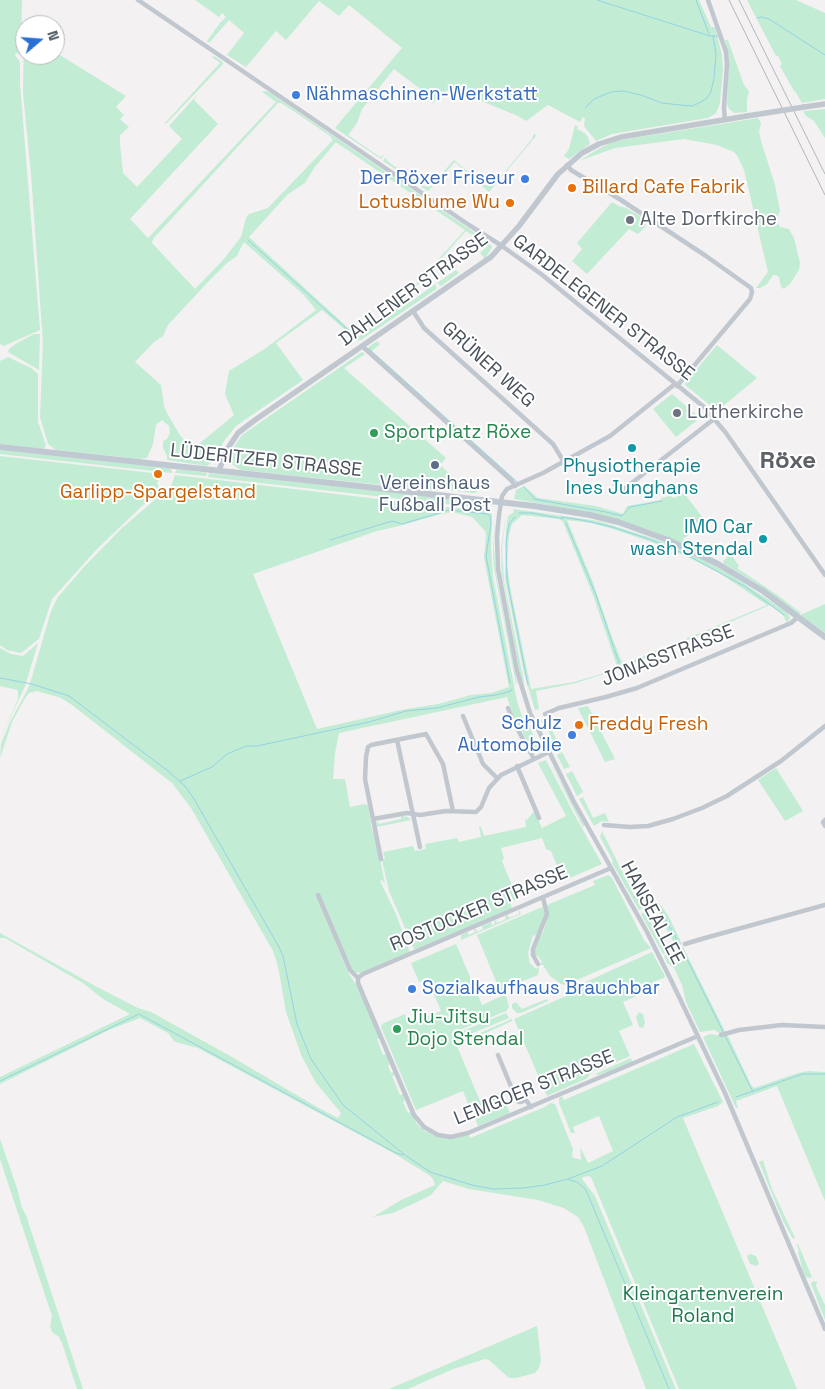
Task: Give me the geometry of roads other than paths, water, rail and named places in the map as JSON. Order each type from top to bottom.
[{"type":"main road","name":"LÜDERITZER STRASSE","points":[[0,447],[501,502],[590,515],[618,522],[668,540],[700,555],[734,573],[762,591],[825,638]]},
{"type":"street","name":"GARDELEGENER STRASSE","points":[[138,0],[541,274],[704,407],[825,575]]},
{"type":"street","points":[[708,0],[721,34],[727,58],[725,120]]},
{"type":"street","name":"DAHLENER STRASSE","points":[[219,470],[228,448],[238,433],[484,262],[502,246],[567,165],[588,150],[616,138],[825,104]]},
{"type":"street","points":[[501,502],[507,489],[532,479],[620,430],[676,385],[750,299],[752,292],[748,286],[706,256],[621,200],[571,170],[567,165]]},
{"type":"street","name":"GRÜNER WEG","points":[[413,311],[424,328],[553,444],[564,462]]},
{"type":"street","points":[[362,346],[515,486]]},
{"type":"street","points":[[616,484],[619,489],[624,489],[714,419]]},
{"type":"street","name":"HANSEALLEE","points":[[501,502],[497,536],[497,559],[522,693],[533,720],[574,802],[656,948],[698,1036],[736,1118],[825,1329]]},
{"type":"street","name":"JONASSTRASSE","points":[[545,714],[559,708],[637,688],[791,623],[798,617]]},
{"type":"street","points":[[508,708],[534,759]]},
{"type":"street","points":[[463,716],[483,764],[497,778]]},
{"type":"street","points":[[604,825],[648,826],[702,808],[727,796],[781,761],[825,726]]},
{"type":"street","points":[[381,859],[365,779],[368,747],[424,734],[428,736],[443,764],[453,811]]},
{"type":"street","points":[[397,740],[420,847]]},
{"type":"street","points":[[373,819],[407,813],[420,815],[453,811],[473,813],[479,810],[486,793],[497,778],[517,766],[549,752]]},
{"type":"street","points":[[517,766],[539,818]]},
{"type":"street","points":[[825,820],[823,822],[825,826]]},
{"type":"street","name":"ROSTOCKER STRASSE","points":[[358,978],[363,974],[611,868]]},
{"type":"street","name":"LEMGOER STRASSE","points":[[318,895],[350,970],[358,978],[358,983],[417,1120],[427,1129],[442,1136],[459,1136],[698,1036]]},
{"type":"street","points":[[538,964],[533,955],[533,949],[546,921],[547,914],[543,898]]},
{"type":"street","points":[[685,944],[825,905]]},
{"type":"street","points":[[724,1034],[747,1028],[782,1025],[825,1027]]},
{"type":"street","points":[[498,1055],[517,1101],[526,1100],[530,1107]]},
{"type":"waterway","points":[[597,0],[710,36],[718,36]]},
{"type":"waterway","points":[[696,0],[709,34]]},
{"type":"waterway","points":[[757,18],[769,19],[825,55]]},
{"type":"waterway","points":[[585,108],[594,99],[611,92],[623,91],[662,103],[692,106],[699,103],[706,99],[711,92],[714,78],[716,54],[713,36]]},
{"type":"waterway","points":[[248,240],[358,339]]},
{"type":"waterway","points":[[369,349],[517,482]]},
{"type":"waterway","points":[[524,487],[534,499]]},
{"type":"waterway","points":[[534,499],[622,516],[630,507],[662,501]]},
{"type":"waterway","points":[[330,540],[392,521],[402,524],[449,510],[488,514],[491,523]]},
{"type":"waterway","points":[[519,513],[532,513]]},
{"type":"waterway","points":[[532,513],[563,519]]},
{"type":"waterway","points":[[509,524],[515,517]]},
{"type":"waterway","points":[[561,517],[612,527],[649,539],[685,554],[746,587],[784,615]]},
{"type":"waterway","points":[[566,523],[596,595],[619,663]]},
{"type":"waterway","points":[[491,524],[486,556],[510,683]]},
{"type":"waterway","points":[[509,525],[506,542],[507,580],[528,685]]},
{"type":"waterway","points":[[0,678],[32,684],[69,696],[185,786],[279,947],[283,956],[297,1024],[311,1059],[343,1105],[405,1155],[430,1172],[472,1185],[493,1189],[545,1185],[568,1179],[602,1166],[677,1117],[718,1102]]},
{"type":"waterway","points":[[180,781],[212,767],[227,754],[246,746],[257,746],[369,722],[406,711],[437,708],[479,697],[496,695],[511,691],[512,689]]},
{"type":"waterway","points":[[634,897],[645,900],[659,908],[683,951],[753,1092]]},
{"type":"waterway","points":[[0,1081],[139,1014],[396,1153],[403,1155]]},
{"type":"waterway","points":[[736,1097],[803,1074],[825,1074]]},
{"type":"waterway","points":[[569,1180],[577,1182],[586,1190],[669,1389]]},
{"type":"railway","points":[[729,0],[825,195]]},
{"type":"railway","points":[[739,0],[825,174]]},
{"type":"place","name":"Nähmaschinen-Werkstatt","points":[[296,95]]},
{"type":"place","name":"Der Röxer Friseur","points":[[525,179]]},
{"type":"place","name":"Billard Cafe Fabrik","points":[[572,188]]},
{"type":"place","name":"Lotusblume Wu","points":[[510,203]]},
{"type":"place","name":"Alte Dorfkirche","points":[[630,220]]},
{"type":"place","name":"Lutherkirche","points":[[677,413]]},
{"type":"place","name":"Sportplatz Röxe","points":[[374,433]]},
{"type":"place","name":"Physiotherapie Ines Junghans","points":[[632,448]]},
{"type":"place","name":"Vereinshaus Fußball Post","points":[[435,465]]},
{"type":"place","name":"Garlipp-Spargelstand","points":[[158,474]]},
{"type":"place","name":"IMO Car wash Stendal","points":[[763,539]]},
{"type":"place","name":"Freddy Fresh","points":[[579,725]]},
{"type":"place","name":"Schulz Automobile","points":[[572,735]]},
{"type":"place","name":"Sozialkaufhaus Brauchbar","points":[[412,989]]},
{"type":"place","name":"Jiu-Jitsu Dojo Stendal","points":[[397,1029]]},
{"type":"district","name":"Röxe","points":[[788,461]]},
{"type":"park label","name":"Kleingartenverein Roland","points":[[703,1306]]}]
